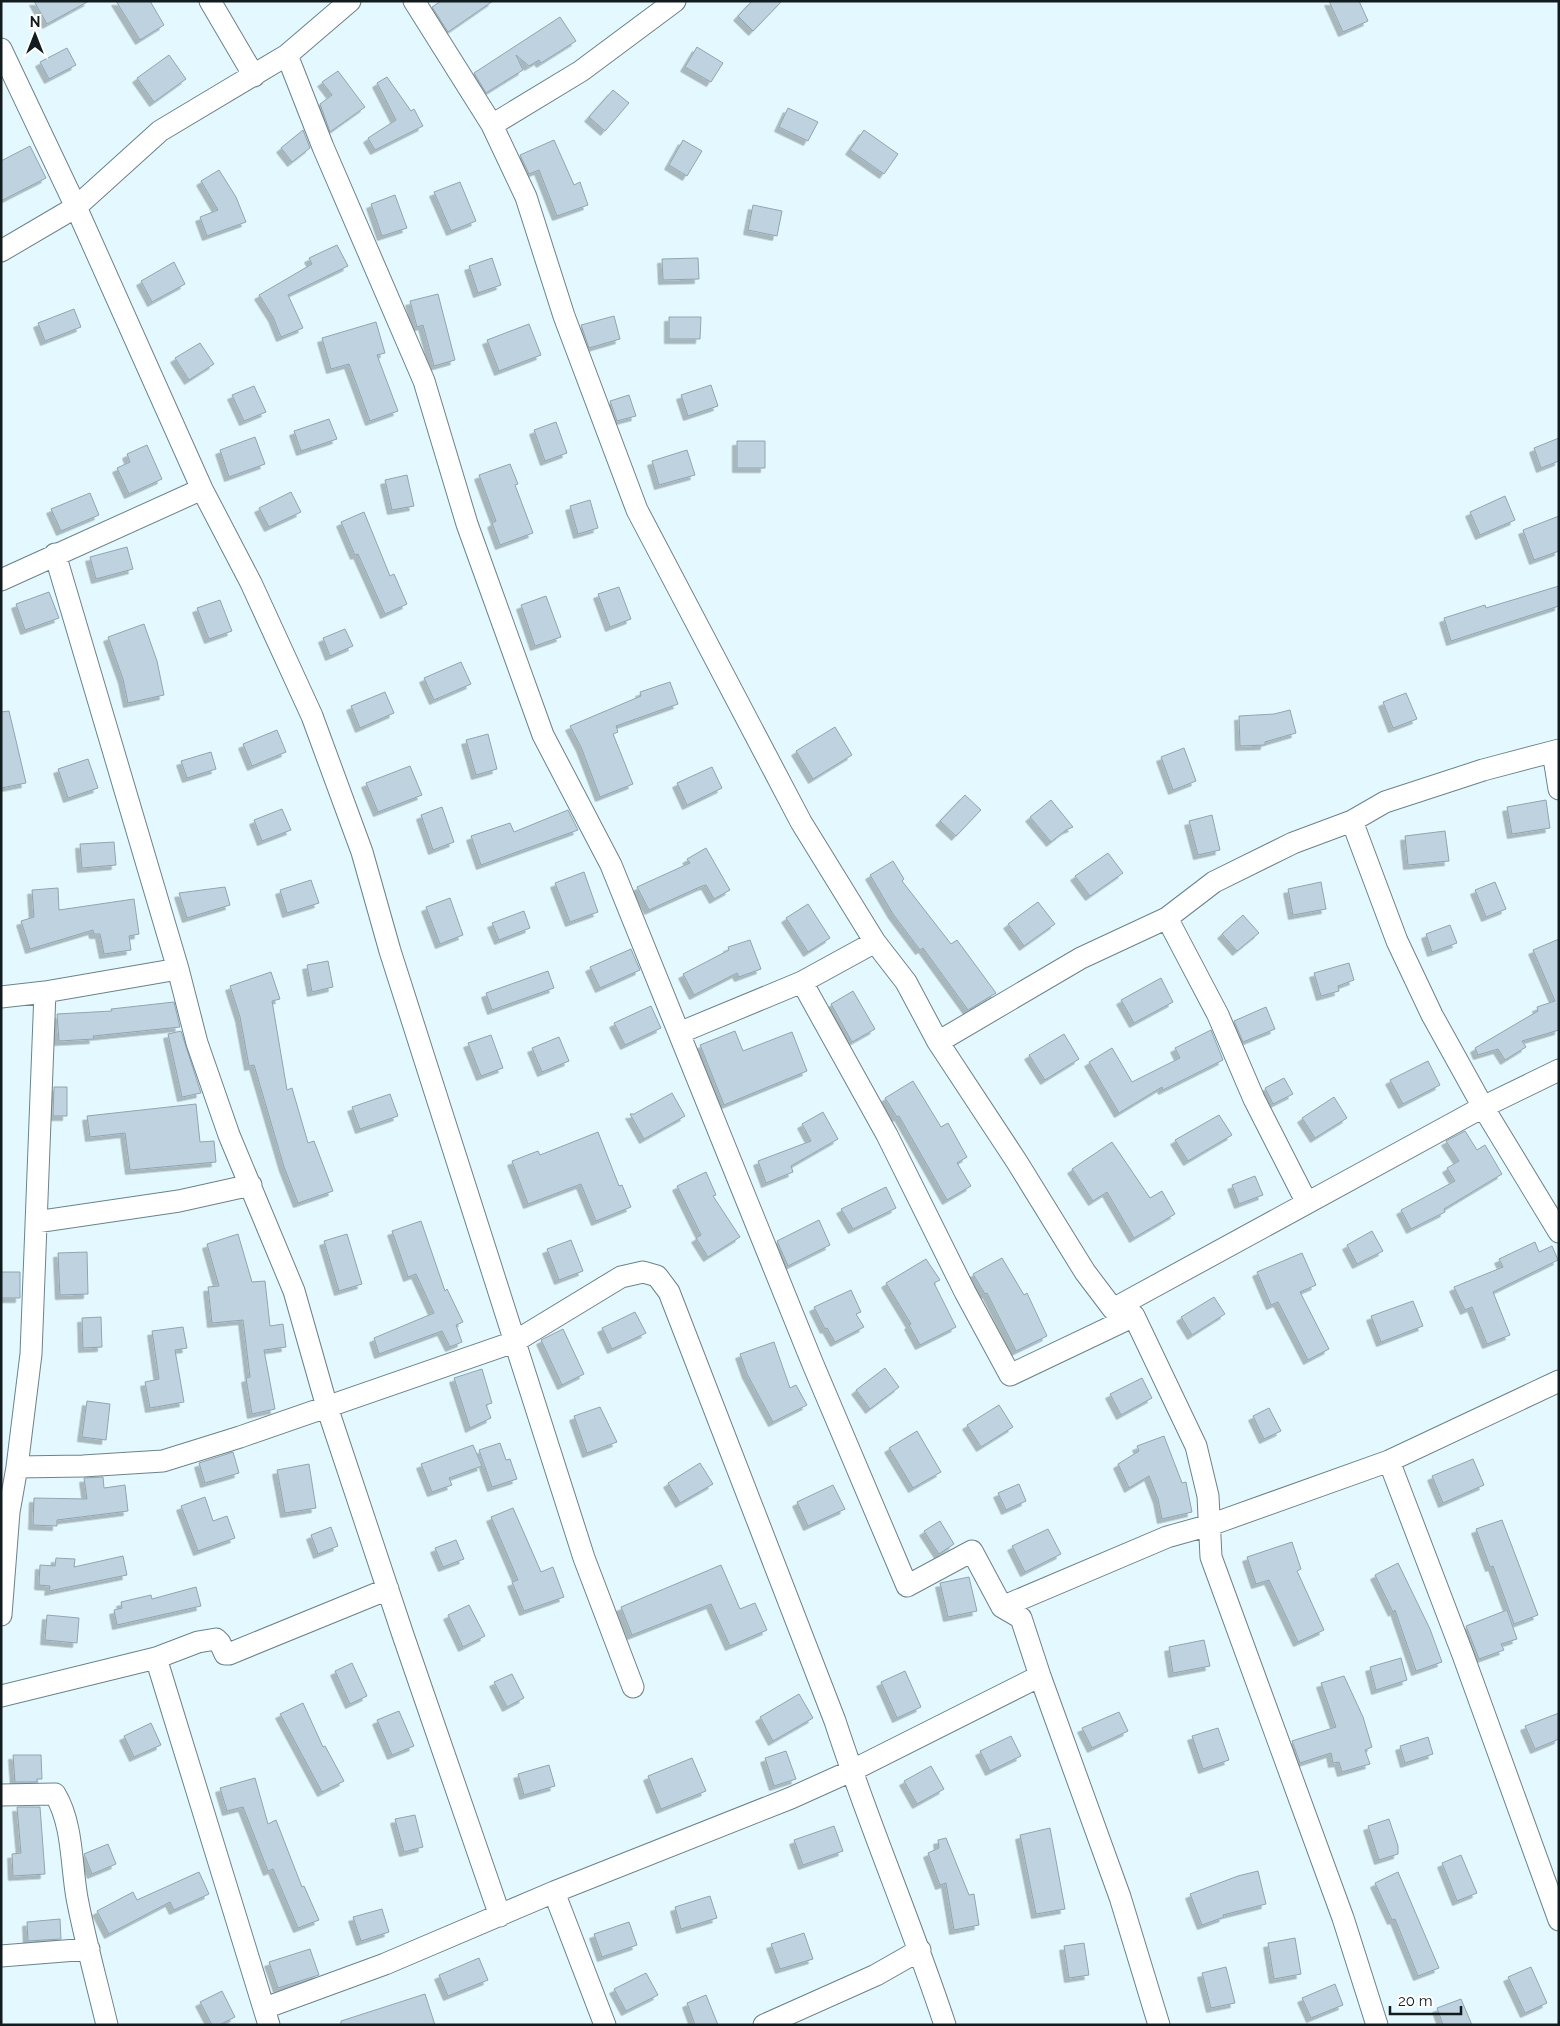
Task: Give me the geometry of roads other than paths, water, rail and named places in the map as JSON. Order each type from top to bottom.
[{"type":"street","points":[[210,1],[254,76]]},
{"type":"street","points":[[1,250],[76,207],[160,131],[287,56],[350,1]]},
{"type":"street","points":[[414,1],[492,125],[526,197],[574,342],[637,510],[801,822],[875,942],[906,982],[938,1042],[1017,1162],[1085,1272],[1113,1309],[1134,1316],[1196,1446],[1208,1496],[1211,1557],[1343,1918],[1377,2025]]},
{"type":"street","points":[[492,125],[581,71],[675,1]]},
{"type":"street","points":[[1,49],[76,207],[202,489],[251,583],[312,716],[362,852],[390,951],[584,1558],[633,1687]]},
{"type":"street","points":[[287,56],[323,148],[424,381],[468,524],[543,735],[611,865],[812,1362],[907,1586],[972,1551],[1002,1608],[1021,1618],[1120,1897],[1159,2025]]},
{"type":"street","points":[[1,580],[202,489]]},
{"type":"street","points":[[55,554],[178,968],[197,1043],[229,1136],[294,1291],[327,1407],[500,1916]]},
{"type":"street","points":[[938,1042],[1081,958],[1167,918],[1214,882],[1293,843],[1352,820],[1385,802],[1483,770],[1556,751],[1559,789]]},
{"type":"street","points":[[1352,820],[1397,941],[1432,1015],[1483,1107],[1559,1232]]},
{"type":"street","points":[[1167,918],[1218,1015],[1254,1099],[1308,1203]]},
{"type":"street","points":[[679,1033],[802,982],[875,942]]},
{"type":"street","points":[[1,997],[45,992],[178,968]]},
{"type":"street","points":[[802,982],[888,1136],[965,1292],[1010,1376],[1134,1316]]},
{"type":"street","points":[[1,1616],[9,1512],[17,1467],[31,1354],[45,992]]},
{"type":"street","points":[[1113,1309],[1483,1107],[1559,1070]]},
{"type":"street","points":[[36,1222],[179,1201],[251,1185]]},
{"type":"street","points":[[17,1467],[83,1466],[163,1461],[240,1437],[514,1342],[621,1278],[643,1272],[657,1276],[669,1292],[834,1720],[851,1770],[920,1950],[945,2025]]},
{"type":"street","points":[[1002,1608],[1167,1537],[1210,1525],[1389,1461],[1559,1381]]},
{"type":"street","points":[[1389,1461],[1463,1655],[1559,1920]]},
{"type":"street","points":[[1,1696],[156,1658],[198,1642],[216,1639],[225,1654],[229,1654],[388,1589]]},
{"type":"street","points":[[156,1658],[267,2017],[554,1892],[791,1798],[1040,1676]]},
{"type":"street","points":[[1,1795],[55,1794],[62,1805],[70,1841],[77,1898],[107,2025]]},
{"type":"street","points":[[554,1892],[605,2025]]},
{"type":"street","points":[[1,1956],[89,1949]]},
{"type":"street","points":[[764,2025],[876,1975],[920,1950]]}]
